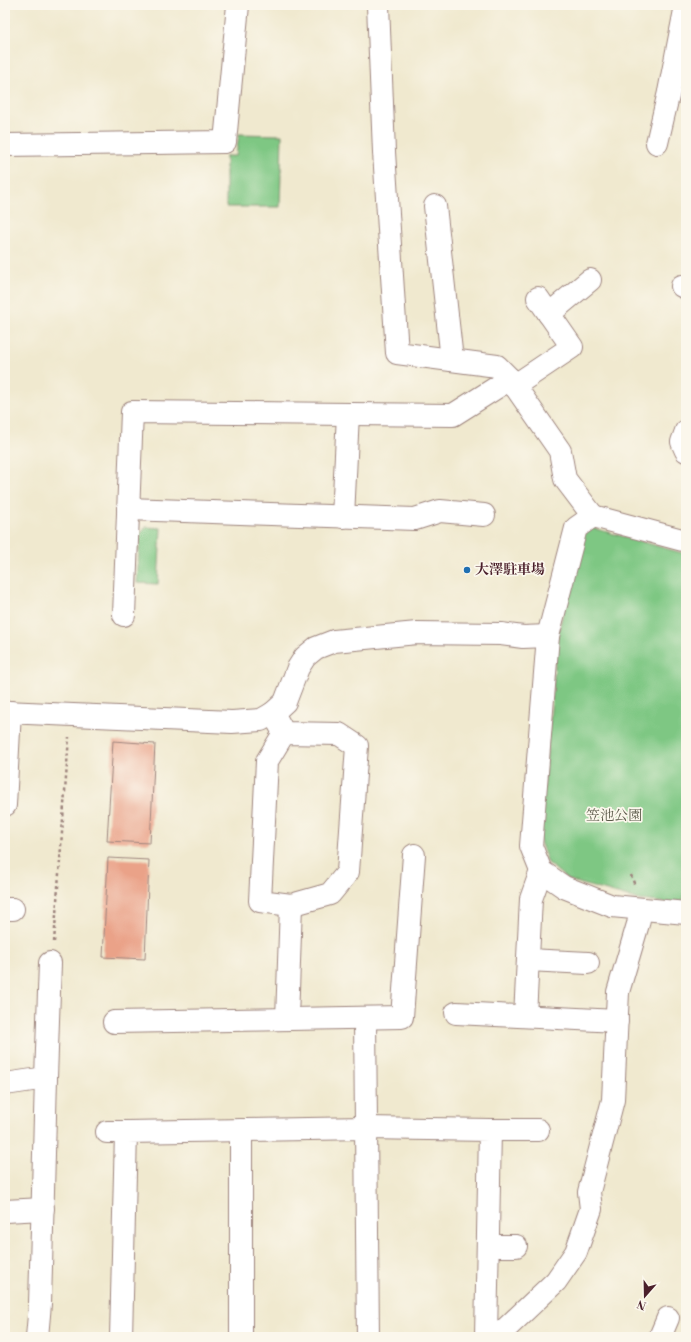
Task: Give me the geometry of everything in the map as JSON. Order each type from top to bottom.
[{"type":"street","points":[[5,145],[225,142],[238,5]]},
{"type":"street","points":[[378,5],[384,152],[397,353],[497,366],[512,383],[560,451],[565,480],[593,516],[686,541]]},
{"type":"street","points":[[657,143],[686,6]]},
{"type":"street","points":[[435,206],[452,360]]},
{"type":"street","points":[[124,615],[132,412],[452,415],[512,383],[572,347],[544,306],[590,280]]},
{"type":"street","points":[[343,517],[348,414]]},
{"type":"street","points":[[686,431],[682,442],[686,452]]},
{"type":"street","points":[[128,509],[415,519],[440,511],[484,515]]},
{"type":"street","points":[[593,516],[576,528],[548,636],[531,846],[541,870],[564,887],[612,906],[686,913]]},
{"type":"street","points":[[5,805],[8,712],[232,722],[260,720],[273,713],[285,702],[298,668],[305,656],[316,648],[334,641],[417,633],[501,634],[523,637],[548,636]]},
{"type":"street","points":[[273,713],[284,733]]},
{"type":"street","points":[[284,733],[340,734],[358,746],[348,872],[330,894],[291,904],[260,901],[267,761],[284,733]]},
{"type":"street","points":[[114,1022],[402,1017],[414,855]]},
{"type":"street","points":[[525,1016],[531,900],[541,870]]},
{"type":"street","points":[[287,1019],[291,904]]},
{"type":"street","points":[[497,1337],[556,1280],[576,1252],[591,1209],[589,1192],[612,1100],[610,1020],[641,909]]},
{"type":"street","points":[[528,960],[588,963]]},
{"type":"street","points":[[37,1337],[40,1304],[50,963]]},
{"type":"street","points":[[456,1013],[610,1020]]},
{"type":"street","points":[[365,1018],[368,1337]]},
{"type":"street","points":[[5,1084],[46,1078]]},
{"type":"street","points":[[121,1337],[117,1132],[366,1128],[538,1130]]},
{"type":"street","points":[[241,1337],[242,1130]]},
{"type":"street","points":[[486,1337],[490,1130]]},
{"type":"street","points":[[5,1211],[43,1209]]},
{"type":"street","points":[[488,1246],[516,1246]]},
{"type":"path","points":[[50,963],[53,959],[69,732],[67,714]]},
{"type":"green space","points":[[239,134],[282,135],[280,207],[226,207],[226,156],[236,156]]},
{"type":"green space","points":[[146,527],[161,528],[158,584],[137,583],[140,534]]},
{"type":"green space","name":"笠池公園","points":[[593,528],[686,554],[686,882],[683,901],[668,903],[639,900],[568,880],[548,863],[539,839],[558,633],[583,534]]},
{"type":"building","points":[[113,741],[155,744],[150,843],[107,841]]},
{"type":"building","points":[[108,858],[149,860],[145,959],[103,957]]},
{"type":"place","name":"大澤駐車場","points":[[467,570]]}]
